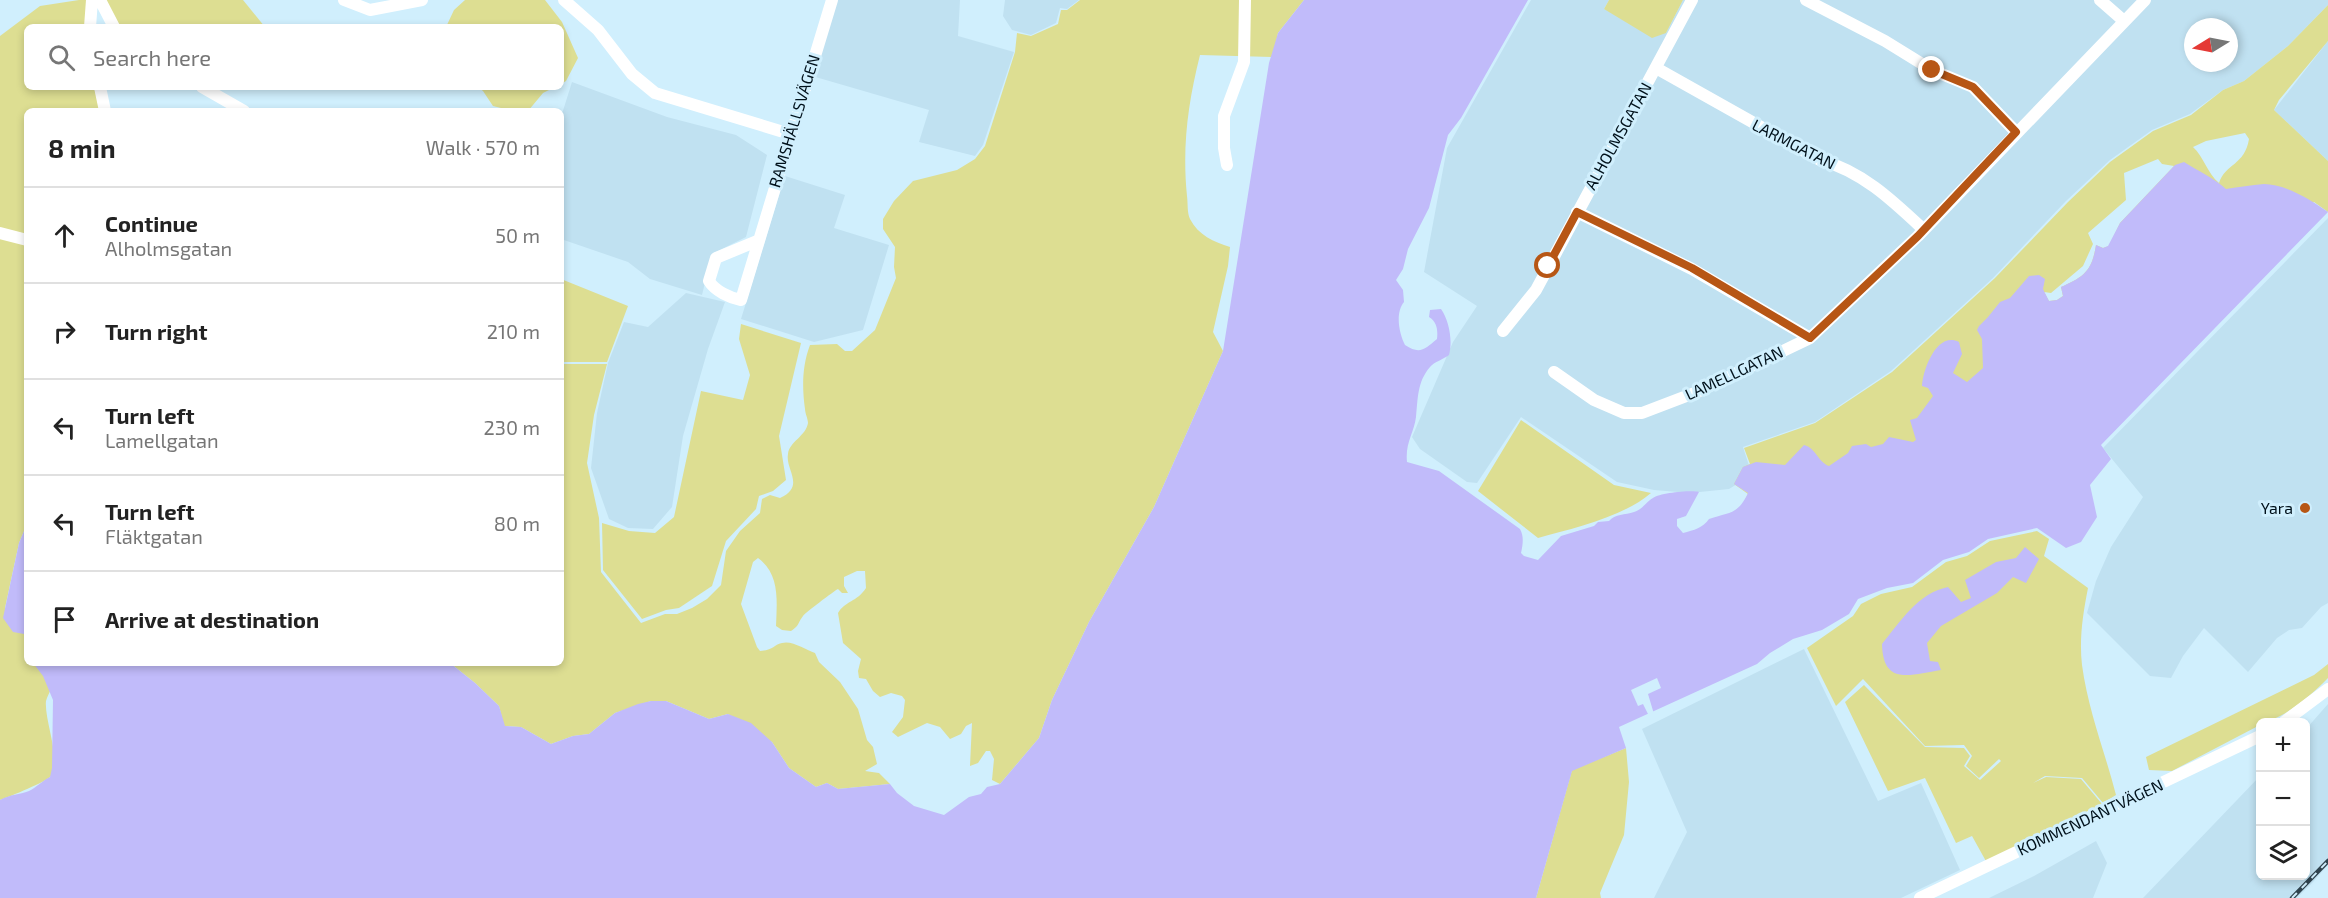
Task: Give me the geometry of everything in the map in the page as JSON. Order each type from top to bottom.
[{"type":"street","points":[[90,24],[92,0]]},
{"type":"street","points":[[100,0],[112,24]]},
{"type":"street","points":[[344,0],[370,9],[422,0]]},
{"type":"street","points":[[564,0],[598,30],[632,74],[655,93],[790,134]]},
{"type":"street","name":"RAMSHÄLLSVÄGEN","points":[[757,241],[716,258],[709,281],[711,286],[734,299],[741,300],[757,241],[832,0]]},
{"type":"street","points":[[1227,165],[1224,148],[1224,116],[1244,62],[1245,0]]},
{"type":"street","name":"ALHOLMSGATAN","points":[[1503,331],[1536,290],[1692,0]]},
{"type":"street","points":[[1806,0],[1885,41],[1932,70],[1973,87],[2016,132]]},
{"type":"street","points":[[2100,0],[2124,21]]},
{"type":"street","name":"LAMELLGATAN","points":[[1554,372],[1594,400],[1624,413],[1642,413],[1696,392],[1810,338],[1924,230],[2145,0]]},
{"type":"street","name":"LARMGATAN","points":[[1656,68],[1820,160],[1837,165],[1861,178],[1882,191],[1924,230]]},
{"type":"street","points":[[101,90],[104,108]]},
{"type":"street","points":[[207,90],[239,108]]},
{"type":"street","points":[[1577,212],[1692,268],[1810,338]]},
{"type":"street","points":[[0,233],[24,239]]},
{"type":"street","points":[[2290,718],[2328,689]]},
{"type":"street","name":"KOMMENDANTVÄGEN","points":[[1920,898],[2256,738]]},
{"type":"shaded area","points":[[835,0],[960,0],[958,36],[1014,52],[983,145],[975,156],[919,142],[929,110],[812,76]]},
{"type":"shaded area","points":[[1005,0],[1079,0],[1067,9],[1060,8],[1056,23],[1031,35],[1012,30],[1003,16]]},
{"type":"shaded area","points":[[1304,0],[1528,0],[1461,118],[1448,135],[1429,208],[1408,249],[1403,269],[1396,280],[1403,290],[1404,302],[1399,323],[1405,345],[1415,350],[1422,350],[1437,339],[1436,326],[1429,317],[1430,310],[1441,309],[1450,331],[1449,355],[1430,367],[1420,385],[1415,423],[1407,449],[1407,462],[1439,471],[1520,529],[1523,540],[1521,553],[1538,560],[1561,536],[1634,512],[1653,498],[1669,493],[1699,492],[1686,516],[1677,519],[1677,526],[1683,533],[1698,528],[1709,519],[1737,509],[1744,500],[1748,493],[1734,484],[1743,467],[1756,462],[1785,465],[1804,445],[1829,466],[1848,453],[1852,446],[1866,444],[1871,447],[1883,444],[1889,437],[1913,442],[1916,440],[1910,420],[1917,418],[1933,396],[1928,388],[1922,386],[1928,362],[1938,347],[1951,340],[1959,342],[1962,354],[1953,373],[1967,382],[1983,368],[1982,339],[1977,330],[2000,302],[2010,298],[2029,276],[2039,275],[2045,279],[2043,289],[2049,301],[2063,296],[2061,287],[2086,272],[2092,261],[2096,245],[2103,248],[2108,246],[2120,223],[2175,165],[2184,162],[2226,189],[2264,184],[2280,187],[2306,198],[2328,212],[2101,445],[2111,459],[2090,485],[2097,517],[2081,542],[2066,548],[2037,528],[1988,539],[1969,552],[1943,560],[1913,583],[1887,588],[1858,599],[1849,614],[1822,630],[1793,639],[1757,664],[1619,727],[1626,748],[1572,771],[1536,898],[0,898],[0,800],[32,789],[50,777],[52,768],[53,700],[43,676],[35,666],[454,666],[499,706],[505,726],[521,727],[551,744],[573,736],[589,734],[615,713],[638,704],[666,701],[709,719],[728,714],[751,723],[772,742],[789,768],[816,787],[827,783],[838,789],[890,784],[897,793],[914,806],[944,815],[969,797],[981,794],[987,787],[1000,784],[1039,738],[1052,700],[1089,622],[1154,507],[1223,351],[1269,63],[1278,33]]},
{"type":"shaded area","points":[[1531,0],[1609,0],[1604,9],[1666,33],[1683,0],[2328,0],[2328,5],[2288,46],[2244,81],[2223,90],[2190,114],[2152,130],[2110,160],[2066,201],[1993,278],[1891,371],[1815,422],[1743,447],[1752,475],[1729,489],[1690,493],[1654,490],[1617,482],[1521,417],[1477,483],[1467,482],[1420,449],[1412,437],[1453,342],[1477,306],[1424,272],[1447,148]]},
{"type":"shaded area","points":[[2328,41],[2328,161],[2274,110]]},
{"type":"shaded area","points":[[572,82],[667,117],[736,135],[767,155],[746,237],[712,254],[702,295],[650,279],[628,262],[564,240],[564,108]]},
{"type":"shaded area","points":[[785,176],[845,195],[834,228],[889,245],[863,330],[814,342],[741,319]]},
{"type":"shaded area","points":[[2328,218],[2328,603],[2321,607],[2302,628],[2289,630],[2277,638],[2248,672],[2204,628],[2183,656],[2171,678],[2150,676],[2087,613],[2096,581],[2111,547],[2143,497],[2103,448]]},
{"type":"shaded area","points":[[686,293],[725,302],[708,349],[683,436],[672,507],[653,529],[628,528],[609,519],[591,468],[597,413],[608,363],[624,322],[648,327]]},
{"type":"shaded area","points":[[24,531],[24,634],[13,632],[3,618],[19,543]]},
{"type":"shaded area","points":[[2025,547],[2039,559],[2026,583],[2013,577],[1997,593],[1941,626],[1927,643],[1930,661],[1938,662],[1941,670],[1900,675],[1887,666],[1882,644],[1919,602],[1937,590],[1948,587],[1961,602],[1971,598],[1965,580],[1996,562],[2016,558]]},
{"type":"shaded area","points":[[1804,649],[1878,801],[1921,783],[1960,870],[1901,898],[1654,898],[1687,832],[1642,729]]},
{"type":"shaded area","points":[[2328,704],[2328,865],[2313,882],[2297,898],[2143,898],[2256,780],[2256,880],[2310,880],[2310,724]]},
{"type":"shaded area","points":[[2096,841],[2107,863],[2093,898],[1989,898],[2034,876]]},
{"type":"green space","points":[[89,0],[85,24],[24,24],[24,90],[95,90],[99,108],[24,108],[24,531],[19,543],[5,608],[24,629],[24,666],[40,666],[51,688],[46,701],[46,709],[55,761],[51,776],[0,800],[0,36],[40,6]]},
{"type":"green space","points":[[106,0],[243,0],[263,24],[118,24]]},
{"type":"green space","points":[[465,0],[545,0],[563,24],[447,24],[454,10]]},
{"type":"green space","points":[[1080,0],[1304,0],[1278,33],[1273,57],[1200,55],[1187,125],[1185,160],[1188,214],[1193,225],[1202,234],[1230,247],[1213,332],[1223,351],[1154,507],[1089,622],[1052,700],[1039,738],[1000,784],[992,780],[994,759],[990,751],[986,751],[978,763],[970,766],[972,723],[966,726],[961,734],[950,739],[940,727],[927,723],[898,737],[892,732],[903,717],[905,700],[902,696],[891,693],[880,697],[873,691],[866,679],[859,678],[861,659],[843,643],[838,613],[866,588],[865,571],[857,571],[844,577],[844,586],[848,593],[842,593],[838,589],[805,614],[794,629],[782,630],[776,626],[777,598],[774,580],[765,564],[758,558],[753,562],[741,604],[757,647],[760,651],[786,642],[815,653],[819,662],[840,682],[858,709],[877,764],[865,771],[879,773],[890,784],[838,789],[827,783],[816,787],[789,768],[772,742],[728,714],[709,719],[666,701],[651,701],[615,713],[589,734],[573,736],[551,744],[521,727],[504,726],[499,706],[454,666],[564,666],[564,364],[607,364],[594,415],[587,463],[599,518],[601,572],[641,623],[665,614],[677,614],[692,608],[707,599],[721,585],[726,551],[740,531],[760,513],[762,499],[770,495],[780,498],[792,488],[793,478],[788,454],[791,446],[807,428],[803,385],[805,361],[810,345],[837,344],[845,351],[852,351],[875,330],[896,278],[895,247],[883,229],[883,219],[894,201],[913,181],[957,170],[975,159],[985,146],[1015,52],[1017,33],[1031,36],[1058,24],[1061,10],[1067,10]]},
{"type":"green space","points":[[1609,0],[1683,0],[1666,33],[1652,38],[1604,9]]},
{"type":"green space","points":[[2328,5],[2328,41],[2279,100],[2274,110],[2328,161],[2328,212],[2314,202],[1968,430],[1733,512],[1742,506],[1748,494],[1734,484],[1743,467],[1750,464],[1744,448],[1815,423],[1892,372],[1995,278],[2110,162],[2153,131],[2191,115],[2223,90],[2244,81],[2288,46]],"holes":[[[2245,133],[2249,139],[2247,148],[2219,183],[2211,175],[2193,147],[2206,141]],[[2158,159],[2162,164],[2174,166],[2120,223],[2109,246],[2103,248],[2096,245],[2092,261],[2086,272],[2061,287],[2063,296],[2049,301],[2044,292],[2051,293],[2083,266],[2093,244],[2088,233],[2126,200],[2124,173]]]},
{"type":"green space","points":[[564,26],[578,58],[564,82]]},
{"type":"green space","points":[[549,90],[543,93],[530,108],[493,106],[483,91]]},
{"type":"green space","points":[[564,280],[628,306],[607,362],[564,362]]},
{"type":"green space","points":[[741,324],[801,343],[779,436],[786,480],[773,491],[759,496],[756,509],[726,541],[712,586],[679,608],[642,619],[603,570],[602,523],[629,531],[655,533],[674,517],[701,391],[743,400],[750,375],[739,339]]},
{"type":"green space","points":[[1521,420],[1614,485],[1651,493],[1627,509],[1612,515],[1538,538],[1478,491]]},
{"type":"green space","points":[[2037,531],[2049,539],[2044,556],[2088,588],[2082,626],[2082,665],[2092,715],[2116,795],[2103,803],[2082,778],[2045,776],[2033,783],[2046,777],[2081,779],[2102,804],[1987,863],[1972,836],[1956,843],[1925,778],[1888,791],[1845,702],[1864,685],[1925,747],[1964,748],[1970,756],[1964,766],[1980,780],[2001,761],[1999,759],[1979,778],[1966,766],[1972,756],[1964,745],[1925,746],[1863,679],[1836,706],[1807,648],[1853,616],[1861,604],[1881,594],[1912,587],[1946,562],[1967,556],[1990,541]]},
{"type":"green space","points":[[2328,664],[2328,678],[2306,699],[2287,712],[2276,718],[2256,718],[2256,727],[2172,771],[2149,770],[2146,757],[2314,675]]},
{"type":"green space","points":[[1626,748],[1629,782],[1624,835],[1600,893],[1601,898],[1536,898],[1572,770]]},
{"type":"pier","points":[[1657,678],[1661,688],[1648,694],[1654,714],[1649,716],[1643,704],[1638,706],[1631,690]]},
{"type":"railway","points":[[2292,898],[2328,861]]},
{"type":"place","name":"Yara","points":[[2305,508]]},
{"type":"route","points":[[1548,266],[1577,212],[1692,268],[1810,338],[1918,236],[2016,132],[1973,87],[1932,70]]}]
